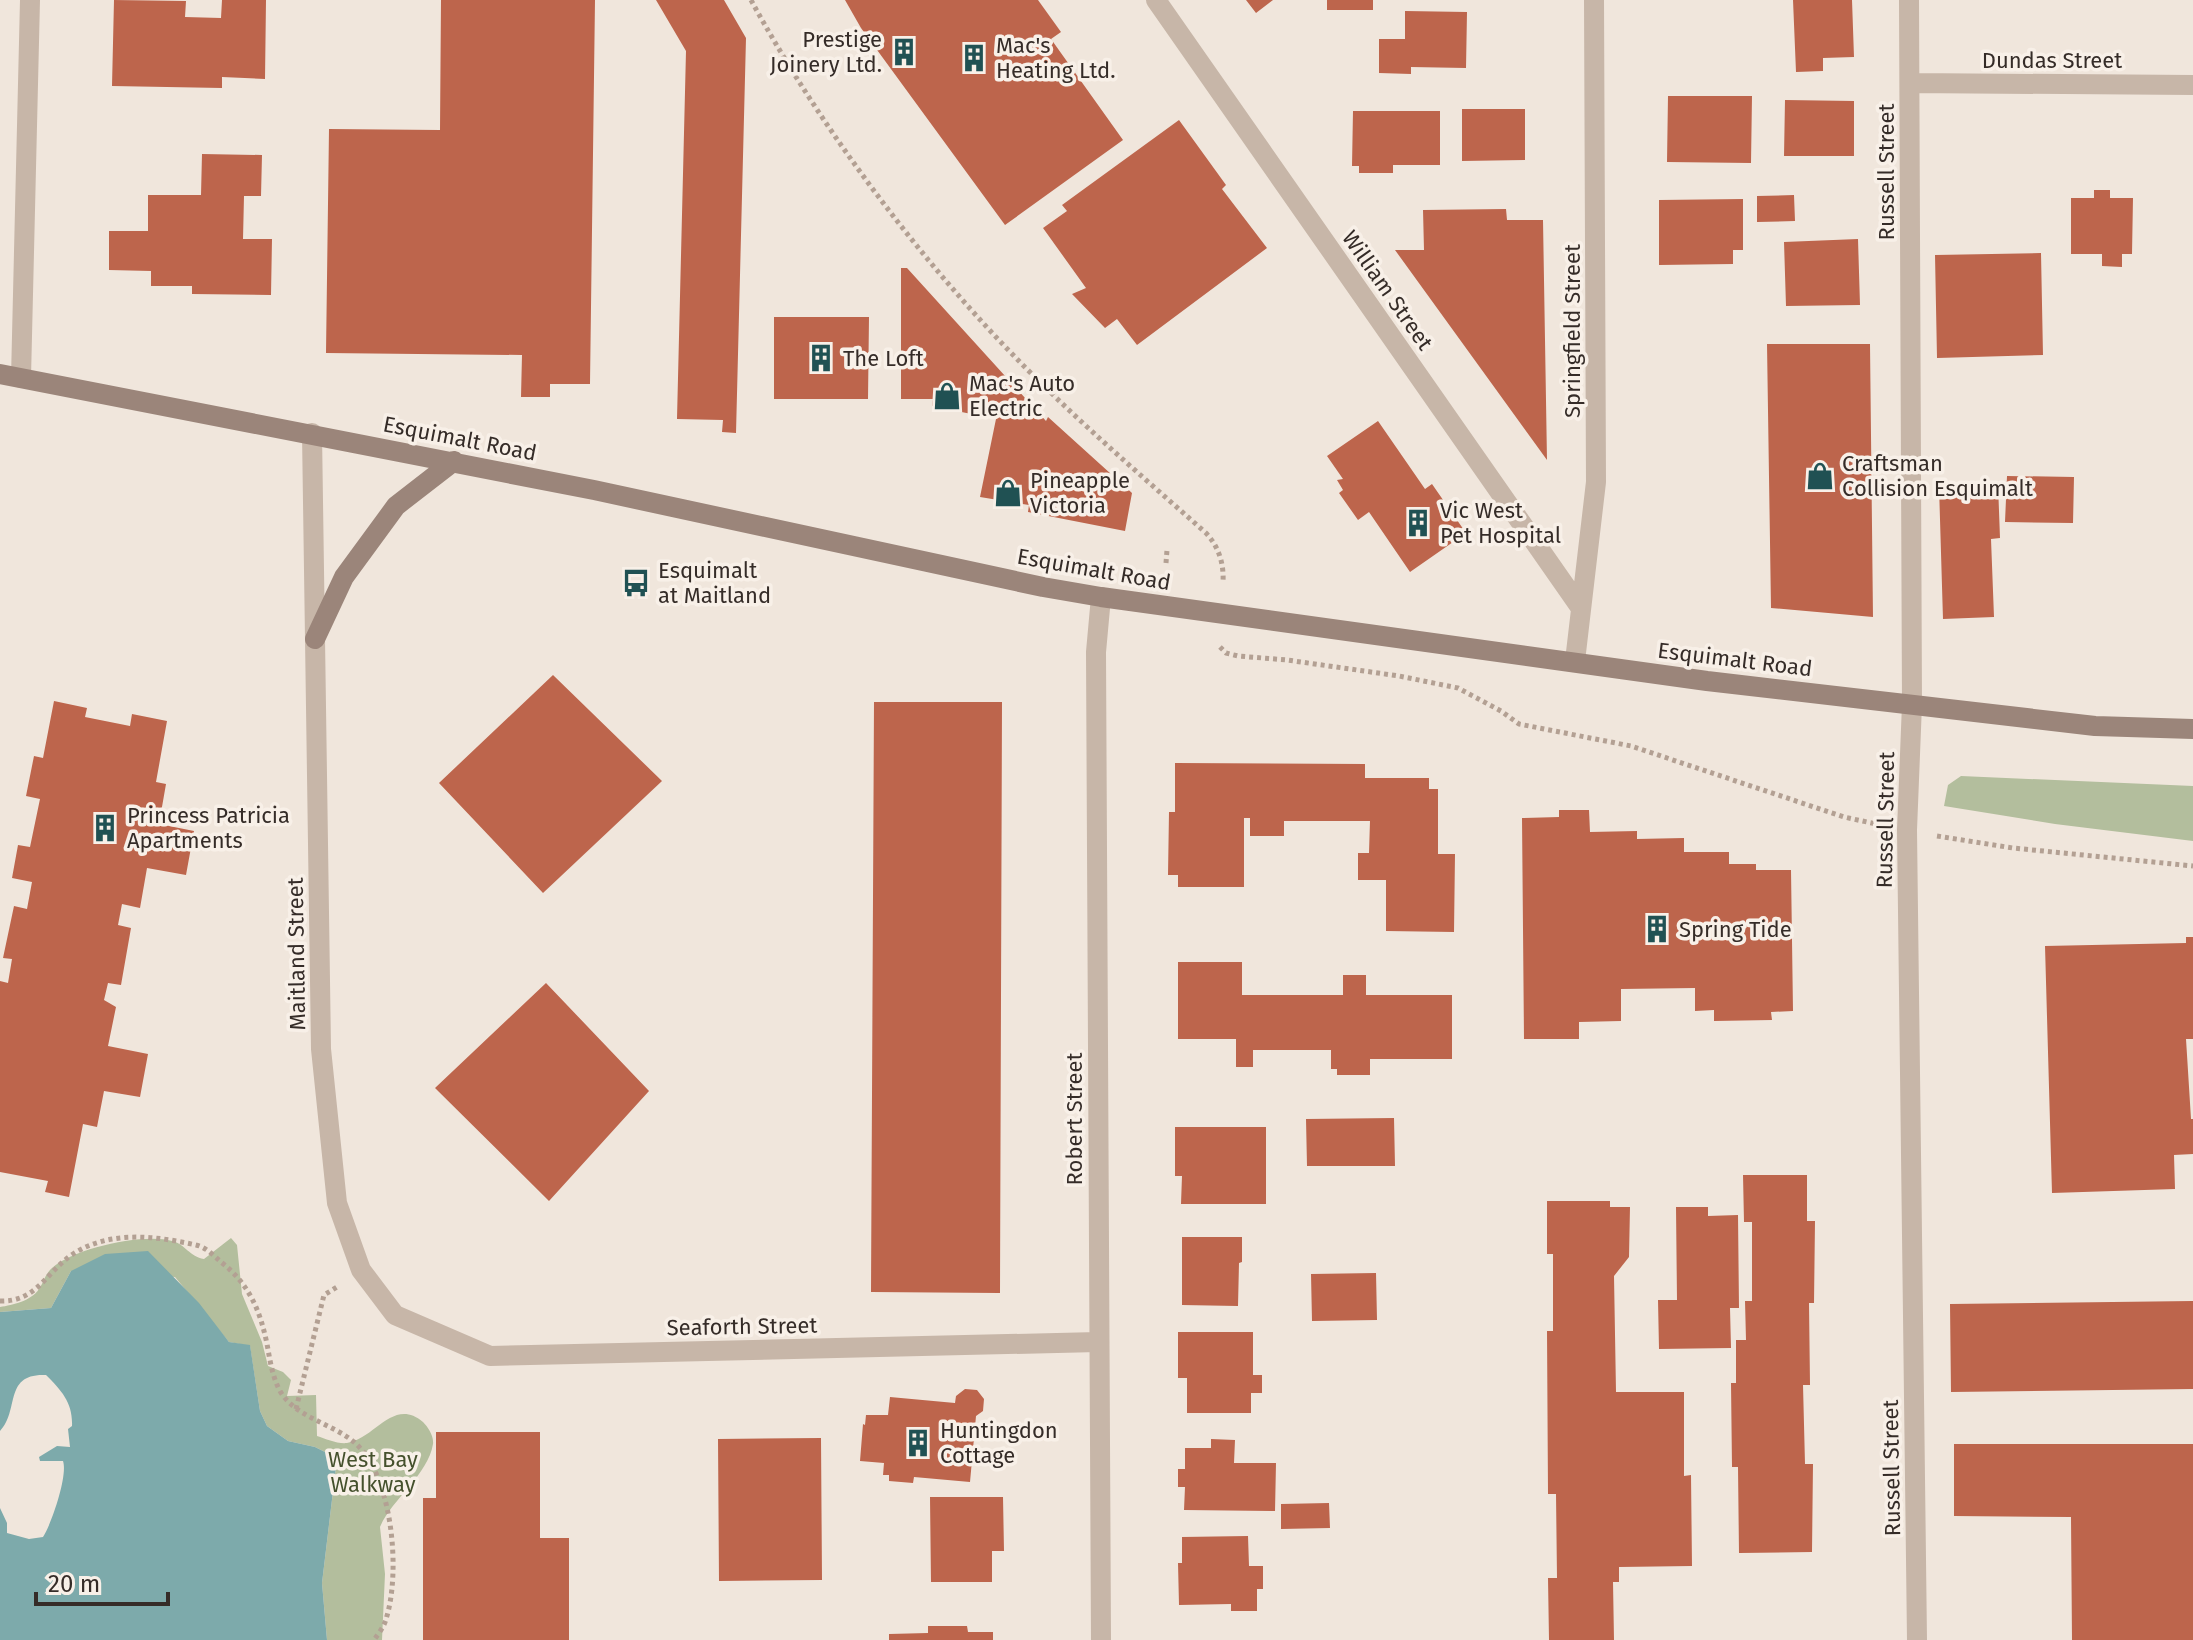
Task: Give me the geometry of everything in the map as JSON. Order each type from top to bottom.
[{"type":"main road","name":"Esquimalt Road","points":[[0,374],[454,461],[1101,597],[1707,681],[2095,726],[2193,729]]},
{"type":"main road","points":[[315,639],[344,577],[396,506],[454,461]]},
{"type":"street","points":[[21,378],[30,0]]},
{"type":"street","name":"William Street","points":[[1156,0],[1580,607]]},
{"type":"street","name":"Springfield Street","points":[[1575,661],[1596,482],[1594,0]]},
{"type":"street","name":"Russell Street","points":[[1909,0],[1912,704],[1907,830],[1917,1640]]},
{"type":"street","name":"Dundas Street","points":[[1910,83],[2193,85]]},
{"type":"street","name":"Maitland Street","points":[[312,433],[321,1049],[337,1203],[361,1270],[395,1315]]},
{"type":"street","name":"Robert Street","points":[[1101,597],[1096,652],[1101,1640]]},
{"type":"street","name":"Seaforth Street","points":[[395,1315],[490,1356],[1098,1342]]},
{"type":"path","points":[[751,0],[820,112],[916,242],[971,308],[1043,385],[1215,542],[1224,576]]},
{"type":"path","points":[[1166,563],[1167,550]]},
{"type":"path","points":[[1217,639],[1226,653],[1238,656],[1399,676],[1458,688],[1519,724],[1631,746],[1844,817]]},
{"type":"path","points":[[1970,843],[2193,866]]},
{"type":"path","points":[[0,1301],[23,1299],[73,1254],[99,1241],[139,1236],[177,1241],[202,1246],[226,1265],[251,1292],[264,1330],[273,1375],[281,1393],[296,1409],[355,1443],[376,1470],[388,1505],[392,1588],[386,1622],[374,1640]]},
{"type":"path","points":[[296,1409],[324,1295]]},
{"type":"green space","points":[[1961,776],[2193,786],[2193,841],[1944,806],[1948,785]]},
{"type":"green space","name":"West Bay Walkway","points":[[231,1238],[237,1245],[242,1294],[262,1342],[268,1366],[283,1372],[291,1380],[287,1396],[316,1395],[317,1436],[347,1443],[402,1414],[423,1422],[432,1435],[433,1444],[424,1466],[380,1527],[385,1574],[382,1640],[327,1640],[322,1583],[337,1458],[315,1447],[288,1441],[267,1426],[260,1411],[250,1346],[229,1342],[175,1277],[71,1271],[51,1308],[0,1312],[0,1307],[31,1297],[52,1268],[76,1254],[110,1244],[159,1239],[177,1243],[204,1259]]},
{"type":"water","points":[[148,1251],[199,1303],[229,1342],[250,1345],[260,1411],[267,1426],[288,1441],[315,1447],[337,1458],[322,1583],[327,1640],[0,1640],[0,1508],[7,1523],[7,1533],[29,1539],[43,1537],[58,1499],[64,1468],[63,1461],[40,1461],[39,1457],[57,1446],[70,1447],[68,1429],[72,1426],[71,1411],[65,1398],[46,1375],[32,1376],[18,1386],[10,1413],[0,1431],[0,1312],[51,1308],[71,1271],[105,1254]]},
{"type":"building","points":[[114,0],[186,1],[185,17],[221,18],[222,0],[266,0],[265,79],[222,77],[222,88],[112,86]]},
{"type":"building","points":[[441,0],[595,0],[590,384],[550,384],[550,397],[521,397],[522,355],[326,353],[329,129],[440,130]]},
{"type":"building","points":[[656,0],[724,0],[746,38],[736,433],[722,432],[723,420],[677,419],[686,51]]},
{"type":"building","points":[[845,0],[1038,0],[1061,32],[1051,39],[1123,140],[1005,225],[861,28]]},
{"type":"building","points":[[1246,0],[1273,0],[1256,13]]},
{"type":"building","points":[[1327,0],[1373,0],[1373,10],[1327,10]]},
{"type":"building","points":[[1793,0],[1852,0],[1854,57],[1823,58],[1823,71],[1796,72]]},
{"type":"building","points":[[1405,11],[1467,12],[1466,68],[1411,67],[1411,74],[1379,73],[1379,39],[1405,39]]},
{"type":"building","points":[[1668,96],[1752,96],[1751,163],[1667,162]]},
{"type":"building","points":[[1785,100],[1854,101],[1854,156],[1784,156]]},
{"type":"building","points":[[1462,109],[1525,109],[1525,160],[1462,161]]},
{"type":"building","points":[[1353,111],[1440,111],[1440,165],[1393,165],[1393,173],[1359,173],[1359,166],[1352,166]]},
{"type":"building","points":[[1179,120],[1226,185],[1222,189],[1267,248],[1137,345],[1117,319],[1105,328],[1072,294],[1086,288],[1043,228],[1067,211],[1062,205]]},
{"type":"building","points":[[202,154],[262,155],[261,196],[244,196],[243,239],[272,239],[271,295],[192,294],[192,286],[151,286],[151,271],[109,270],[109,231],[148,231],[148,195],[201,195]]},
{"type":"building","points":[[2094,190],[2110,190],[2110,198],[2133,198],[2132,254],[2122,254],[2122,267],[2102,266],[2102,254],[2071,254],[2071,198],[2094,198]]},
{"type":"building","points":[[1794,195],[1795,221],[1757,222],[1757,196]]},
{"type":"building","points":[[1743,199],[1743,250],[1733,250],[1733,264],[1659,265],[1659,200]]},
{"type":"building","points":[[1506,209],[1507,220],[1543,220],[1547,460],[1395,250],[1424,250],[1423,210]]},
{"type":"building","points":[[1858,239],[1860,305],[1786,306],[1784,242]]},
{"type":"building","points":[[2041,253],[2043,355],[1937,358],[1935,255]]},
{"type":"building","points":[[901,268],[907,268],[1046,421],[1048,417],[1132,493],[1125,531],[1028,512],[1029,505],[980,497],[996,419],[932,406],[933,399],[901,399]]},
{"type":"building","name":"The Loft","points":[[774,317],[869,317],[868,399],[774,399]]},
{"type":"building","name":"Craftsman Collision Esquimalt","points":[[1767,344],[1870,344],[1873,617],[1771,608]]},
{"type":"building","points":[[1378,421],[1425,489],[1432,484],[1466,533],[1410,572],[1369,512],[1358,520],[1339,493],[1343,490],[1337,480],[1343,479],[1327,456]]},
{"type":"building","points":[[2007,476],[2074,477],[2073,523],[2005,522]]},
{"type":"building","points":[[1998,484],[2000,538],[1991,539],[1994,617],[1943,619],[1939,486]]},
{"type":"building","points":[[553,675],[662,781],[543,893],[439,783]]},
{"type":"building","points":[[54,701],[87,708],[85,717],[130,726],[132,714],[167,721],[156,782],[166,784],[159,824],[194,831],[186,875],[147,868],[140,908],[122,904],[118,925],[131,928],[121,985],[108,983],[104,1000],[116,1007],[108,1046],[148,1054],[140,1097],[104,1091],[97,1127],[83,1124],[69,1197],[45,1192],[48,1181],[0,1172],[0,981],[8,983],[12,959],[3,958],[14,906],[27,909],[32,882],[12,878],[18,845],[30,847],[40,799],[26,796],[34,756],[43,758]]},
{"type":"building","points":[[874,702],[1002,702],[1000,1293],[871,1292]]},
{"type":"building","points":[[1175,763],[1365,764],[1365,778],[1429,778],[1429,789],[1438,789],[1438,854],[1455,854],[1454,932],[1386,931],[1386,880],[1358,880],[1358,853],[1369,853],[1370,821],[1284,821],[1284,836],[1250,836],[1250,818],[1244,818],[1244,887],[1178,887],[1178,875],[1168,875],[1169,812],[1175,812]]},
{"type":"building","name":"Spring Tide","points":[[1559,810],[1589,810],[1590,832],[1637,831],[1637,839],[1684,838],[1684,852],[1729,852],[1729,864],[1756,864],[1756,870],[1791,870],[1793,1011],[1771,1012],[1772,1020],[1714,1021],[1714,1010],[1695,1011],[1695,988],[1621,989],[1621,1021],[1579,1022],[1579,1039],[1524,1039],[1522,818],[1559,817]]},
{"type":"building","points":[[2186,937],[2193,937],[2193,1039],[2186,1039],[2193,1154],[2174,1155],[2175,1189],[2052,1193],[2045,946],[2186,943]]},
{"type":"building","points":[[1178,962],[1242,962],[1242,995],[1343,995],[1343,975],[1366,975],[1366,995],[1452,995],[1452,1059],[1370,1059],[1370,1075],[1337,1075],[1337,1069],[1331,1069],[1331,1050],[1253,1050],[1253,1067],[1236,1067],[1236,1039],[1178,1039]]},
{"type":"building","points":[[546,983],[649,1091],[549,1201],[435,1088]]},
{"type":"building","points":[[1394,1118],[1395,1166],[1307,1166],[1306,1119]]},
{"type":"building","points":[[1175,1127],[1266,1127],[1266,1204],[1181,1204],[1182,1176],[1175,1176]]},
{"type":"building","points":[[1743,1175],[1807,1175],[1807,1221],[1815,1221],[1814,1303],[1809,1303],[1810,1385],[1803,1385],[1805,1464],[1813,1464],[1812,1552],[1739,1553],[1738,1467],[1732,1467],[1731,1383],[1736,1383],[1736,1340],[1746,1340],[1745,1301],[1752,1301],[1752,1222],[1744,1222]]},
{"type":"building","points":[[1547,1201],[1610,1201],[1610,1207],[1630,1207],[1629,1257],[1614,1276],[1616,1392],[1684,1392],[1684,1476],[1691,1475],[1692,1566],[1619,1567],[1619,1582],[1613,1582],[1614,1640],[1549,1640],[1548,1578],[1557,1578],[1556,1494],[1548,1494],[1547,1331],[1553,1331],[1553,1254],[1547,1254]]},
{"type":"building","points":[[1676,1207],[1708,1207],[1708,1216],[1738,1215],[1739,1308],[1730,1308],[1731,1348],[1659,1349],[1658,1300],[1677,1300]]},
{"type":"building","points":[[1182,1237],[1242,1237],[1238,1306],[1182,1305]]},
{"type":"building","points":[[1376,1273],[1377,1320],[1312,1321],[1311,1274]]},
{"type":"building","points":[[2193,1301],[2193,1389],[1951,1392],[1950,1304]]},
{"type":"building","points":[[1178,1332],[1253,1332],[1253,1375],[1262,1375],[1262,1393],[1251,1393],[1251,1413],[1187,1413],[1187,1378],[1178,1378]]},
{"type":"building","name":"Huntingdon Cottage","points":[[965,1389],[977,1390],[984,1399],[983,1411],[976,1416],[970,1482],[914,1477],[913,1483],[889,1481],[889,1475],[883,1475],[884,1463],[860,1461],[866,1415],[888,1415],[890,1397],[955,1403],[956,1396]]},
{"type":"building","points":[[436,1432],[540,1432],[540,1538],[569,1538],[569,1640],[423,1640],[423,1498],[436,1498]]},
{"type":"building","points":[[821,1438],[822,1580],[719,1581],[718,1439]]},
{"type":"building","points":[[1211,1439],[1235,1440],[1234,1463],[1276,1463],[1275,1511],[1184,1510],[1185,1487],[1178,1487],[1178,1469],[1185,1469],[1185,1448],[1211,1448]]},
{"type":"building","points":[[1954,1444],[2193,1444],[2193,1640],[2072,1640],[2071,1517],[1954,1516]]},
{"type":"building","points":[[930,1497],[1003,1497],[1004,1551],[992,1551],[992,1582],[931,1582]]},
{"type":"building","points":[[1329,1503],[1330,1528],[1281,1529],[1281,1504]]},
{"type":"building","points":[[1248,1536],[1249,1566],[1263,1566],[1263,1589],[1257,1589],[1257,1611],[1231,1611],[1231,1604],[1179,1605],[1178,1563],[1182,1563],[1182,1537]]},
{"type":"building","points":[[928,1626],[967,1626],[968,1632],[993,1632],[993,1640],[889,1640],[889,1634],[928,1633]]},
{"type":"place","name":"Prestige Joinery Ltd.","points":[[904,52]]},
{"type":"place","name":"Mac's Heating Ltd.","points":[[974,58]]},
{"type":"place","name":"The Loft","points":[[821,358]]},
{"type":"place","name":"Mac's Auto Electric","points":[[947,396]]},
{"type":"place","name":"Craftsman Collision Esquimalt","points":[[1820,476]]},
{"type":"place","name":"Pineapple Victoria","points":[[1008,493]]},
{"type":"place","name":"Vic West Pet Hospital","points":[[1418,523]]},
{"type":"place","name":"Esquimalt at Maitland","points":[[636,583]]},
{"type":"place","name":"Princess Patricia Apartments","points":[[105,828]]},
{"type":"place","name":"Spring Tide","points":[[1657,929]]},
{"type":"place","name":"Huntingdon Cottage","points":[[918,1443]]}]
